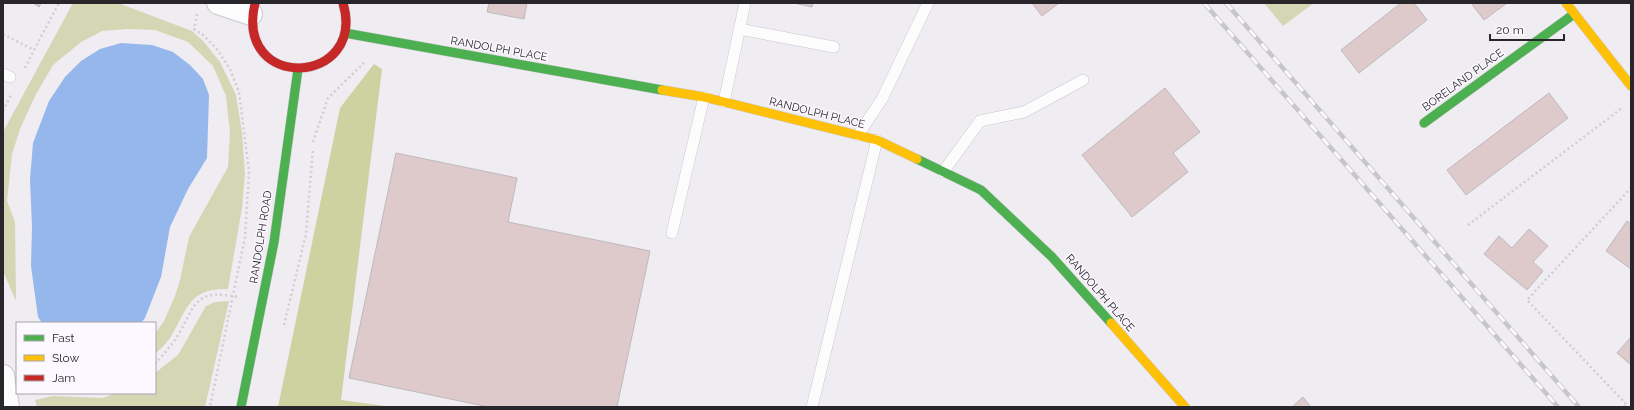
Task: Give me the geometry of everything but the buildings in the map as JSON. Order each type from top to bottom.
[{"type":"street","points":[[208,6],[253,8],[252,30],[257,46],[268,58],[282,66],[298,69],[314,67],[328,59],[339,47],[345,33],[347,18],[343,3]]},
{"type":"street","points":[[1566,3],[1631,86]]},
{"type":"street","name":"BORELAND PLACE","points":[[1424,123],[1574,14]]},
{"type":"street","name":"RANDOLPH PLACE","points":[[345,33],[704,97],[877,140],[981,190],[1052,257],[1184,407]]},
{"type":"street","name":"RANDOLPH ROAD","points":[[241,407],[274,242],[298,69]]},
{"type":"street","points":[[3,376],[8,407]]},
{"type":"lane","points":[[724,102],[745,3]]},
{"type":"lane","points":[[858,135],[882,99],[928,3]]},
{"type":"lane","points":[[739,29],[834,47]]},
{"type":"lane","points":[[943,172],[980,121],[1024,112],[1083,80]]},
{"type":"lane","points":[[672,233],[704,97]]},
{"type":"lane","points":[[812,407],[877,140]]},
{"type":"path","points":[[3,34],[34,50],[59,3]]},
{"type":"path","points":[[208,6],[194,29],[203,35],[216,48],[230,69],[239,92],[249,171],[248,201],[244,237],[210,407]]},
{"type":"path","points":[[283,327],[306,234],[313,142],[328,98],[385,41]]},
{"type":"path","points":[[1468,225],[1625,106]]},
{"type":"path","points":[[1625,406],[1527,300],[1631,188]]},
{"type":"path","points":[[156,363],[169,350],[193,306],[203,297],[214,294],[288,305]]},
{"type":"green space","points":[[73,3],[118,3],[192,31],[204,42],[220,62],[236,95],[242,133],[245,174],[242,208],[228,289],[205,292],[197,296],[186,309],[168,340],[156,353],[156,333],[164,321],[175,296],[189,237],[228,167],[230,132],[226,96],[213,66],[188,42],[155,30],[127,29],[102,31],[81,42],[53,65],[35,96],[20,129],[12,154],[7,201],[15,222],[16,301],[3,271],[3,132]]},
{"type":"green space","points":[[1264,3],[1314,3],[1283,26]]},
{"type":"green space","points":[[374,64],[382,69],[341,400],[392,407],[278,407],[340,108]]},
{"type":"green space","points":[[229,301],[205,407],[37,407],[35,400],[53,396],[103,398],[113,394],[156,394],[156,372],[178,355],[206,306],[215,302]]},
{"type":"water","points":[[121,43],[152,45],[173,52],[190,65],[203,79],[209,95],[207,158],[188,189],[170,227],[161,277],[145,318],[142,322],[41,322],[38,317],[31,266],[32,227],[30,179],[33,143],[49,101],[65,77],[81,61],[100,49]]},
{"type":"railway","points":[[1204,3],[1558,407]]},
{"type":"railway","points":[[1226,3],[1579,407]]},
{"type":"traffic: fast","points":[[1424,123],[1574,14]]},
{"type":"traffic: fast","points":[[345,33],[662,90]]},
{"type":"traffic: fast","points":[[241,407],[274,242],[298,69]]},
{"type":"traffic: fast","points":[[917,159],[981,190],[1052,257],[1111,323]]},
{"type":"traffic: slow","points":[[1566,3],[1631,86]]},
{"type":"traffic: slow","points":[[662,90],[704,97],[877,140],[917,159]]},
{"type":"traffic: slow","points":[[1111,323],[1185,407]]},
{"type":"traffic: jam","points":[[255,3],[254,32],[263,53],[280,64],[300,68],[320,63],[336,51],[345,31],[343,3]]}]
